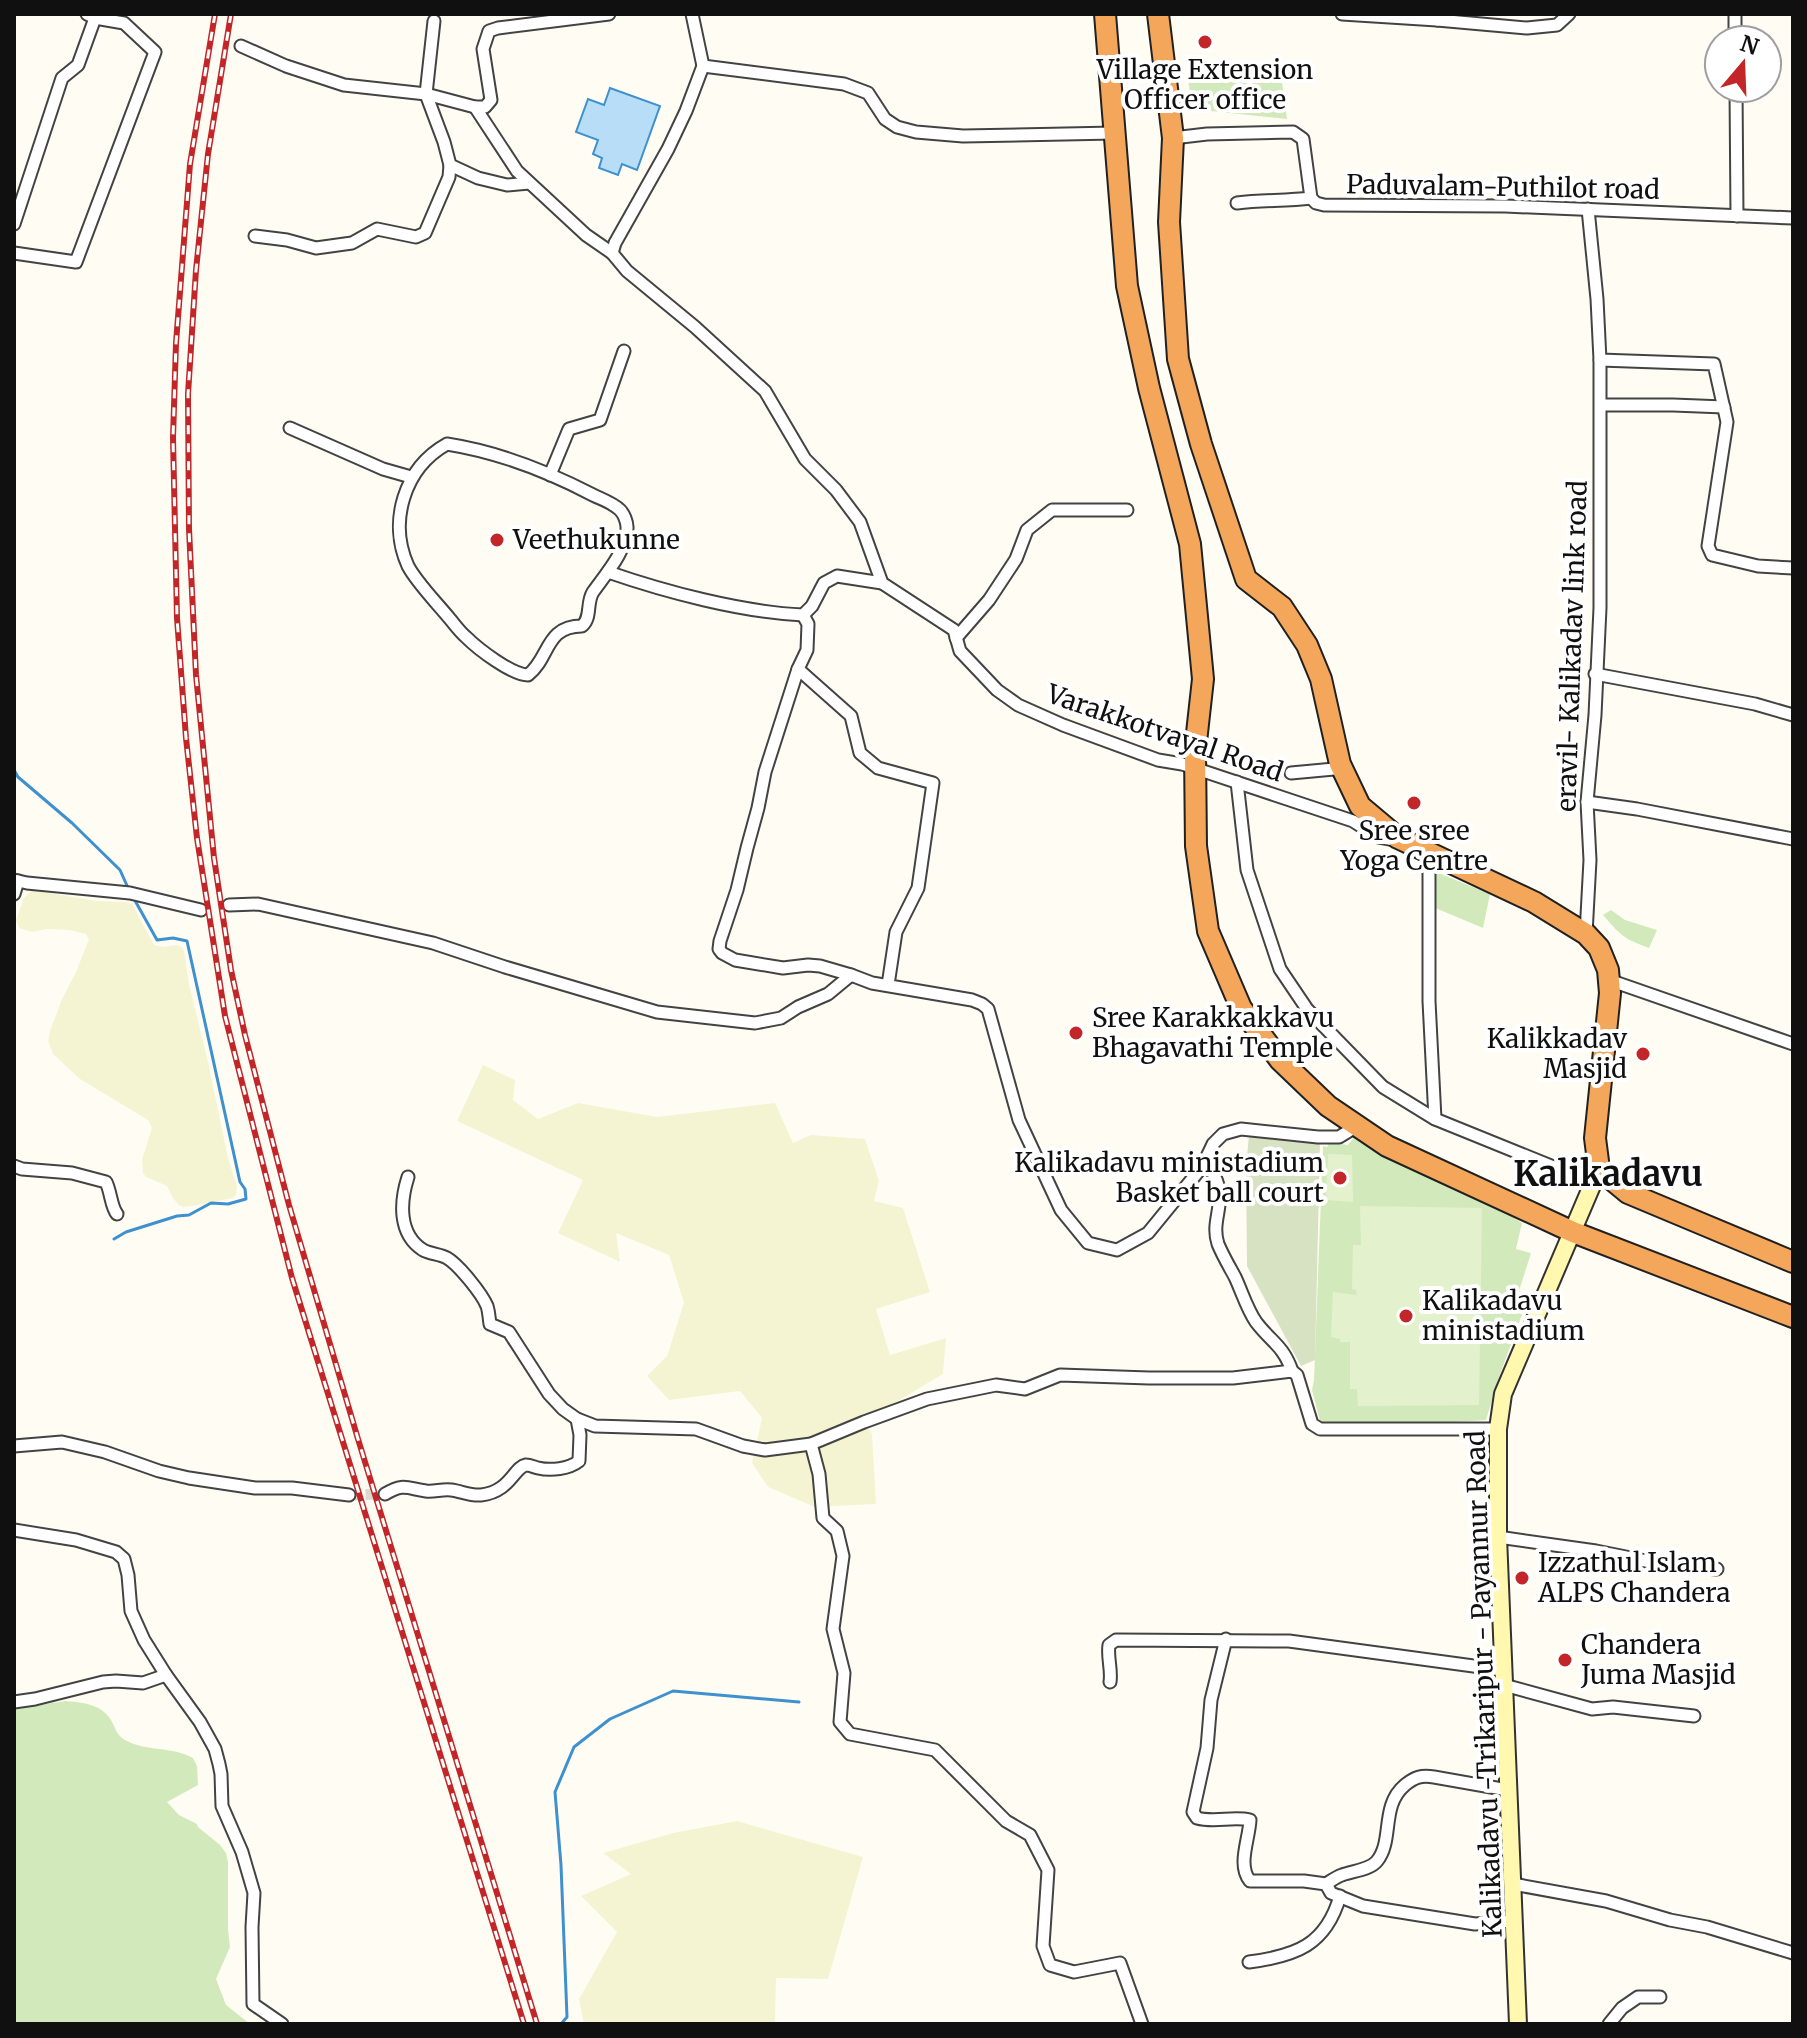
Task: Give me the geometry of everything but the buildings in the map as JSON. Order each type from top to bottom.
[{"type":"highway","points":[[1105,14],[1127,286],[1149,388],[1190,544],[1203,679],[1195,751],[1196,846],[1208,931],[1241,1008],[1280,1060],[1328,1106],[1387,1146],[1573,1232],[1793,1317]]},
{"type":"highway","points":[[1158,14],[1173,138],[1169,222],[1178,359],[1201,444],[1246,579],[1282,607],[1307,645],[1321,679],[1340,764],[1360,806],[1398,838],[1534,902],[1586,934],[1599,948],[1609,980],[1595,1138],[1596,1176],[1628,1193],[1793,1262]]},
{"type":"main road","name":"Kalikadavu -Trikaripur - Payannur Road","points":[[1520,2024],[1498,1537],[1498,1429],[1503,1394],[1596,1176]]},
{"type":"street","points":[[241,46],[286,66],[344,85],[426,94],[485,107],[491,100],[483,49],[489,31],[609,14]]},
{"type":"street","points":[[612,253],[668,149],[703,66],[692,14]]},
{"type":"street","points":[[1342,14],[1437,17],[1527,28],[1557,25],[1569,14]]},
{"type":"street","points":[[14,224],[62,78],[78,65],[91,16],[124,23],[155,52],[76,262],[14,253]]},
{"type":"street","points":[[255,236],[316,248],[352,243],[377,229],[416,237],[425,233],[449,177],[450,165],[426,94],[434,21]]},
{"type":"street","points":[[703,66],[844,84],[868,93],[885,119],[897,127],[916,132],[963,136],[1114,133]]},
{"type":"street","points":[[1736,104],[1737,216]]},
{"type":"street","points":[[475,107],[517,171],[529,183],[765,391],[805,459],[836,490],[860,522],[882,583],[837,576],[824,583],[812,606],[803,615],[771,613],[683,594],[608,572]]},
{"type":"street","name":"Paduvalam-Puthilot road","points":[[1173,138],[1293,132],[1303,139],[1311,198],[1324,205],[1505,206],[1793,218]]},
{"type":"street","points":[[450,165],[478,178],[507,185],[529,183]]},
{"type":"street","points":[[1237,203],[1311,198]]},
{"type":"street","name":"eravil- Kalikadav link road","points":[[1586,934],[1590,860],[1587,802],[1600,608],[1601,405],[1597,299],[1588,209]]},
{"type":"street","points":[[550,475],[569,429],[600,420],[624,351]]},
{"type":"street","points":[[1600,360],[1714,364],[1727,422],[1708,546],[1712,555],[1758,566],[1793,568]]},
{"type":"street","points":[[1601,405],[1724,407]]},
{"type":"street","points":[[290,428],[383,469],[411,477]]},
{"type":"street","points":[[447,444],[474,448],[550,475],[620,509],[627,527],[626,536],[618,558],[590,596],[587,622],[559,633],[543,651],[534,671],[521,675],[465,637],[410,569],[402,549],[399,525],[411,477],[436,450],[447,444]]},
{"type":"street","points":[[956,638],[989,600],[1016,559],[1027,530],[1042,517],[1052,510],[1127,510]]},
{"type":"street","name":"Varakkotvayal Road","points":[[882,583],[954,630],[960,651],[997,690],[1018,705],[1158,760],[1237,782],[1353,821],[1378,837],[1395,841],[1398,838]]},
{"type":"street","points":[[803,615],[808,624],[807,650],[765,772],[737,890],[720,941],[722,953],[735,960],[783,968],[820,966],[872,983],[982,1004],[988,1009],[1019,1120],[1061,1210],[1088,1243],[1117,1250],[1148,1233],[1202,1167],[1213,1144],[1223,1134],[1241,1129],[1339,1137],[1357,1126]]},
{"type":"street","points":[[798,669],[851,716],[860,753],[878,768],[933,783],[918,888],[896,932],[888,985]]},
{"type":"street","points":[[1595,674],[1755,704],[1793,715]]},
{"type":"street","points":[[1291,773],[1334,769],[1340,764]]},
{"type":"street","points":[[1237,782],[1247,870],[1280,969],[1307,1009],[1383,1087],[1435,1119],[1596,1176]]},
{"type":"street","points":[[1587,802],[1793,839]]},
{"type":"street","points":[[1429,853],[1429,1001],[1435,1119]]},
{"type":"street","points":[[14,894],[16,880],[134,894],[201,910]]},
{"type":"street","points":[[229,905],[258,904],[433,943],[657,1012],[755,1023],[781,1018],[828,994],[851,975]]},
{"type":"street","points":[[1609,980],[1793,1044]]},
{"type":"street","points":[[14,1166],[72,1173],[106,1182],[117,1214]]},
{"type":"street","points":[[1202,1167],[1209,1167],[1220,1191],[1215,1232],[1221,1251],[1254,1319],[1279,1345],[1297,1375],[1312,1424],[1320,1429],[1498,1429]]},
{"type":"street","points":[[408,1177],[403,1193],[403,1220],[409,1237],[425,1251],[447,1258],[462,1273],[479,1291],[488,1308],[490,1324],[509,1332],[549,1394],[577,1419],[595,1426],[696,1429],[743,1446],[765,1450],[811,1444],[927,1399],[996,1385],[1025,1389],[1060,1375],[1233,1378],[1292,1371]]},
{"type":"street","points":[[385,1494],[399,1486],[427,1491],[451,1490],[470,1495],[489,1494],[507,1485],[521,1467],[572,1467],[579,1461],[577,1419]]},
{"type":"street","points":[[14,1446],[62,1442],[189,1478],[255,1488],[292,1488],[349,1495]]},
{"type":"street","points":[[811,1444],[819,1474],[823,1518],[837,1531],[843,1556],[833,1629],[844,1673],[840,1722],[850,1734],[935,1750],[1006,1821],[1030,1835],[1048,1870],[1043,1946],[1050,1965],[1074,1972],[1120,1963],[1142,2024]]},
{"type":"street","points":[[14,1530],[76,1540],[116,1552],[124,1559],[131,1611],[144,1640],[215,1749],[221,1774],[222,1806],[242,1852],[254,1893],[253,2004],[282,2024]]},
{"type":"street","points":[[1498,1537],[1666,1565],[1717,1569]]},
{"type":"street","points":[[1226,1639],[1211,1700],[1207,1748],[1193,1812],[1197,1818],[1207,1821],[1250,1820],[1243,1867],[1250,1881],[1326,1884],[1338,1876],[1372,1865],[1383,1848],[1397,1792],[1415,1777],[1434,1777],[1508,1790]]},
{"type":"street","points":[[1110,1682],[1109,1645],[1116,1640],[1289,1641],[1504,1678],[1592,1709],[1613,1707],[1694,1716]]},
{"type":"street","points":[[14,1702],[103,1682],[143,1683],[166,1675]]},
{"type":"street","points":[[1326,1884],[1331,1893],[1363,1906],[1475,1924],[1514,1921]]},
{"type":"street","points":[[1513,1884],[1606,1901],[1793,1953]]},
{"type":"street","points":[[1249,1962],[1303,1949],[1326,1927],[1335,1913],[1340,1896]]},
{"type":"street","points":[[1609,2024],[1622,2008],[1638,1997],[1660,1997]]},
{"type":"green space","points":[[1280,67],[1287,119],[1192,109],[1188,78]]},
{"type":"green space","points":[[1436,872],[1490,894],[1483,928],[1433,907]]},
{"type":"green space","points":[[32,890],[97,901],[127,902],[132,904],[154,945],[182,947],[228,1158],[237,1186],[233,1198],[192,1206],[179,1205],[167,1186],[143,1173],[142,1160],[152,1128],[148,1120],[80,1079],[53,1054],[48,1041],[50,1031],[89,939],[86,934],[69,930],[32,932],[19,928],[16,920],[24,898]]},
{"type":"green space","points":[[1611,910],[1625,920],[1657,930],[1649,948],[1623,936],[1614,927],[1603,915]]},
{"type":"green space","points":[[483,1065],[515,1080],[513,1100],[538,1119],[578,1103],[657,1117],[775,1103],[793,1143],[811,1135],[865,1139],[879,1181],[874,1201],[903,1208],[930,1292],[876,1309],[890,1355],[946,1338],[943,1374],[864,1421],[872,1434],[876,1504],[815,1507],[768,1487],[752,1463],[762,1418],[740,1391],[669,1400],[647,1376],[667,1356],[684,1303],[669,1255],[616,1233],[620,1262],[558,1233],[583,1180],[457,1121]]},
{"type":"green space","points":[[1249,1134],[1320,1142],[1315,1360],[1301,1366],[1247,1266],[1246,1168]]},
{"type":"green space","points":[[1355,1136],[1403,1163],[1497,1207],[1522,1223],[1516,1249],[1531,1253],[1519,1291],[1529,1296],[1486,1420],[1321,1425],[1312,1390],[1323,1146],[1327,1147],[1330,1142],[1348,1145]]},
{"type":"green space","name":"Kalikadavu ministadium Basket ball court","points":[[1328,1154],[1352,1155],[1353,1202],[1326,1200]]},
{"type":"green space","name":"Kalikadavu ministadium","points":[[1360,1206],[1482,1208],[1479,1405],[1358,1406],[1357,1389],[1350,1389],[1350,1342],[1340,1342],[1340,1339],[1331,1337],[1333,1292],[1357,1295],[1356,1290],[1352,1289],[1353,1245],[1361,1245]]},
{"type":"green space","points":[[65,1701],[84,1703],[102,1710],[120,1736],[133,1744],[193,1758],[197,1766],[198,1785],[167,1802],[179,1815],[197,1824],[226,1853],[230,1947],[216,1979],[226,2005],[250,2024],[14,2024],[14,1709]]},
{"type":"green space","points":[[737,1821],[863,1857],[828,1979],[776,1978],[775,2024],[584,2024],[579,1999],[617,1932],[581,1896],[631,1874],[603,1853],[673,1833]]},
{"type":"water","points":[[610,88],[660,106],[637,170],[622,164],[618,175],[599,168],[602,158],[593,154],[598,140],[576,132],[588,99],[604,105]]},
{"type":"waterway","points":[[14,770],[120,870],[129,890]]},
{"type":"waterway","points":[[114,1239],[126,1232],[189,1215],[211,1203],[228,1204],[246,1199],[187,941],[173,938],[157,940],[133,897]]},
{"type":"waterway","points":[[561,2024],[567,2017],[555,1792],[574,1747],[610,1719],[673,1691],[799,1702]]},
{"type":"tunnel","points":[[349,1495],[385,1494]]},
{"type":"railway","points":[[215,14],[190,164],[176,343],[173,438],[177,618],[197,838],[225,1016],[292,1278],[524,2024]]},
{"type":"railway","points":[[231,14],[208,154],[188,394],[189,529],[196,675],[214,858],[231,970],[289,1205],[537,2024]]},
{"type":"place","name":"Village Extension Officer office","points":[[1205,42]]},
{"type":"place","name":"Veethukunne","points":[[497,540]]},
{"type":"place","name":"Sree sree Yoga Centre","points":[[1414,803]]},
{"type":"place","name":"Sree Karakkakkavu Bhagavathi Temple","points":[[1076,1033]]},
{"type":"place","name":"Kalikkadav Masjid","points":[[1643,1054]]},
{"type":"place","name":"Kalikadavu ministadium Basket ball court","points":[[1340,1178]]},
{"type":"place","name":"Kalikadavu ministadium","points":[[1406,1316]]},
{"type":"place","name":"Izzathul Islam ALPS Chandera","points":[[1522,1578]]},
{"type":"place","name":"Chandera Juma Masjid","points":[[1565,1660]]},
{"type":"district","name":"Kalikadavu","points":[[1608,1174]]}]
